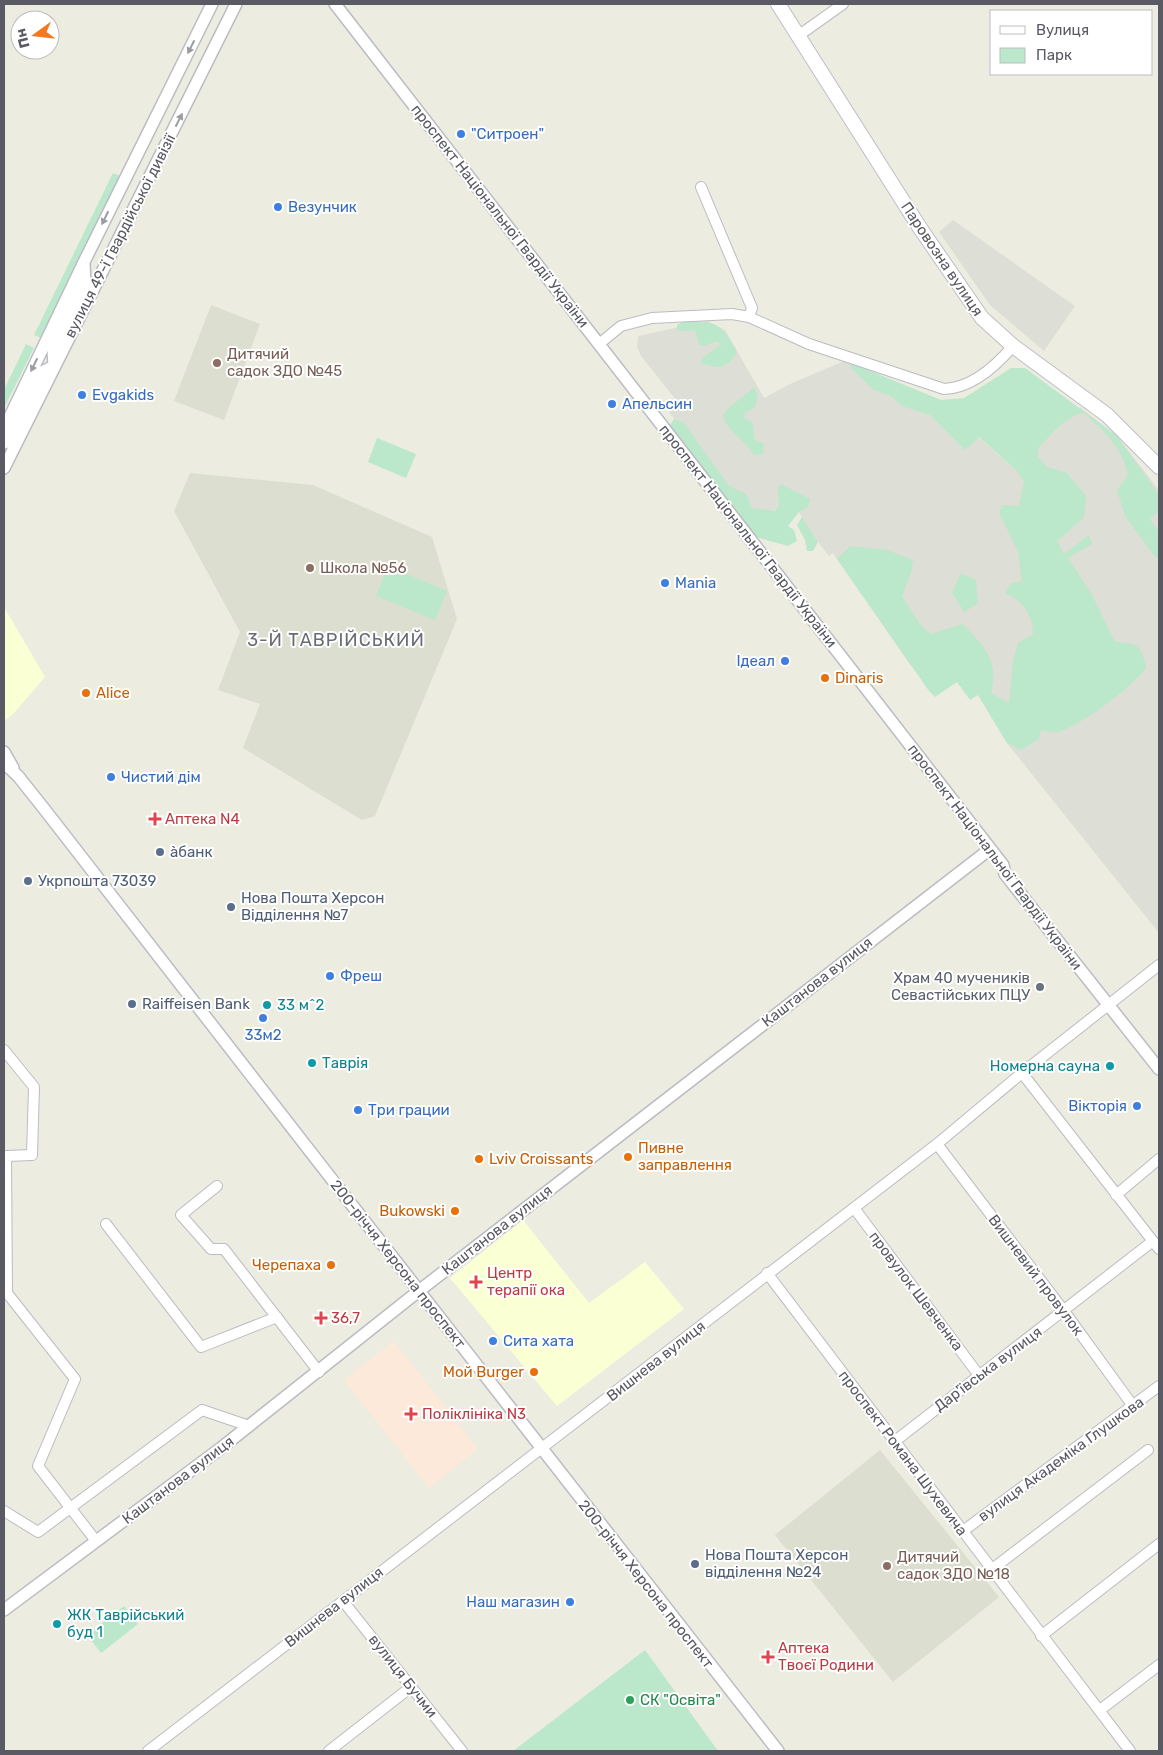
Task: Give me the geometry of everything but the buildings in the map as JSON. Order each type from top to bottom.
[{"type":"main road","name":"Паровозна вулиця","points":[[778,4],[970,304],[982,318],[1013,346],[1107,416],[1159,468]]},
{"type":"street","name":"вулиця 49-ї Гвардійської дивізії","points":[[4,429],[84,262],[212,4]]},
{"type":"street","points":[[196,85],[198,66],[228,4]]},
{"type":"street","name":"вулиця 49-ї Гвардійської дивізії","points":[[4,468],[236,4]]},
{"type":"street","name":"проспект Національної Гвардії України","points":[[335,4],[1003,865],[1005,874],[1159,1069]]},
{"type":"street","points":[[798,36],[844,4]]},
{"type":"street","points":[[700,187],[752,308],[749,317]]},
{"type":"street","points":[[4,443],[7,442],[42,372],[54,366],[53,350],[85,285],[84,262]]},
{"type":"street","points":[[599,344],[621,326],[652,318],[718,313],[749,317],[809,344],[944,389],[968,384],[1002,359],[1013,346]]},
{"type":"street","points":[[4,752],[18,776]]},
{"type":"street","points":[[4,763],[18,776]]},
{"type":"street","name":"200-річчя Херсона проспект","points":[[18,776],[306,1148],[420,1290],[542,1450],[778,1751]]},
{"type":"street","name":"Каштанова вулиця","points":[[4,1610],[319,1372],[420,1290],[990,849]]},
{"type":"street","name":"Вишнева вулиця","points":[[148,1751],[445,1522],[542,1450],[854,1208],[1159,965]]},
{"type":"street","points":[[4,1050],[34,1087],[32,1155],[6,1156],[7,1293],[75,1379],[38,1466],[96,1541]]},
{"type":"street","points":[[1022,1073],[1156,1245]]},
{"type":"street","name":"Вишневий провулок","points":[[936,1144],[1064,1311],[1133,1406]]},
{"type":"street","points":[[1116,1195],[1159,1159]]},
{"type":"street","points":[[217,1186],[181,1215],[212,1249],[224,1248],[319,1372]]},
{"type":"street","name":"провулок Шевченка","points":[[854,1208],[978,1374]]},
{"type":"street","points":[[106,1224],[201,1347],[277,1317]]},
{"type":"street","name":"Дар'ївська вулиця","points":[[895,1441],[978,1374],[1156,1245]]},
{"type":"street","name":"проспект Романа Шухевича","points":[[767,1274],[1130,1751]]},
{"type":"street","name":"вулиця Академіка Глушкова","points":[[963,1531],[1159,1386]]},
{"type":"street","points":[[4,1511],[38,1532],[202,1410],[249,1426]]},
{"type":"street","points":[[992,1570],[1148,1450]]},
{"type":"street","points":[[1041,1636],[1159,1544]]},
{"type":"street","name":"вулиця Бучми","points":[[343,1601],[462,1751]]},
{"type":"street","points":[[1100,1710],[1159,1665]]},
{"type":"street","points":[[329,1751],[411,1687]]},
{"type":"shaded area","points":[[953,220],[1075,306],[1044,351],[990,305],[939,232]]},
{"type":"shaded area","name":"Дитячий садок ЗДО №45","points":[[211,305],[260,324],[224,420],[174,401]]},
{"type":"shaded area","points":[[707,321],[725,330],[764,398],[790,384],[844,361],[934,399],[1015,469],[1080,407],[1117,436],[1159,490],[1159,933],[1007,743],[946,642],[911,666],[833,553],[829,556],[818,542],[789,497],[756,526],[669,412],[681,406],[641,356],[637,347],[638,336]]},
{"type":"shaded area","points":[[190,473],[313,485],[432,537],[457,619],[375,816],[362,820],[243,748],[260,704],[218,690],[240,632],[174,511]]},
{"type":"shaded area","points":[[4,607],[45,677],[13,714],[4,721]]},
{"type":"shaded area","points":[[523,1220],[589,1303],[645,1262],[684,1309],[557,1406],[450,1278]]},
{"type":"shaded area","name":"Поліклініка N3","points":[[394,1341],[478,1449],[429,1488],[344,1380]]},
{"type":"shaded area","name":"Дитячий садок ЗДО №18","points":[[880,1450],[999,1597],[893,1682],[775,1535]]},
{"type":"green space","points":[[113,173],[120,176],[41,338],[34,335]]},
{"type":"green space","points":[[685,321],[712,323],[717,326],[727,335],[737,352],[734,357],[726,364],[718,367],[701,363],[702,358],[722,344],[716,341],[705,346],[699,344],[695,330],[677,331],[677,325]]},
{"type":"green space","points":[[26,344],[34,348],[4,408],[4,390]]},
{"type":"green space","points":[[850,364],[941,400],[964,398],[1011,368],[1025,368],[1117,436],[1159,495],[1159,511],[1150,519],[1159,532],[1159,558],[1156,558],[1125,516],[1117,490],[1128,475],[1122,456],[1106,434],[1084,413],[1071,418],[1059,427],[1038,448],[1038,457],[1048,468],[1066,472],[1086,496],[1084,517],[1057,541],[1064,554],[1089,535],[1092,544],[1068,558],[1092,595],[1115,642],[1134,645],[1138,647],[1143,655],[1146,668],[1130,685],[1071,727],[1059,732],[1041,730],[1039,739],[1021,750],[1007,743],[978,695],[970,700],[957,682],[935,697],[929,691],[837,559],[850,546],[887,550],[913,560],[911,573],[902,596],[919,623],[930,634],[963,624],[978,640],[988,655],[993,672],[991,693],[1009,703],[1013,661],[1018,643],[1033,634],[1031,621],[1025,609],[1017,600],[1005,593],[1011,584],[1022,581],[1018,552],[999,512],[1003,505],[1019,506],[1024,481],[1015,469],[979,437],[965,450],[930,415],[902,406],[891,396],[874,390],[851,368]]},
{"type":"green space","points":[[754,387],[758,395],[755,407],[745,413],[744,418],[753,423],[754,439],[764,444],[763,454],[754,455],[729,427],[723,416],[732,405]]},
{"type":"green space","points":[[674,419],[684,423],[729,486],[746,494],[752,508],[774,511],[779,506],[778,487],[781,484],[810,499],[808,507],[799,512],[788,526],[794,530],[797,541],[788,546],[756,537],[670,425]]},
{"type":"green space","points":[[377,438],[416,454],[406,478],[368,462]]},
{"type":"green space","points":[[802,517],[818,542],[813,551],[807,551],[805,540],[797,525]]},
{"type":"green space","points":[[388,566],[447,591],[435,620],[376,596]]},
{"type":"green space","points":[[961,573],[976,580],[978,603],[964,612],[952,592]]},
{"type":"green space","points":[[124,1606],[138,1624],[101,1653],[87,1635]]},
{"type":"green space","name":"СК \"Освіта\"","points":[[645,1650],[718,1751],[513,1751]]},
{"type":"place","name":"\"Ситроен\"","points":[[461,134]]},
{"type":"place","name":"Везунчик","points":[[278,207]]},
{"type":"place","name":"Дитячий садок ЗДО №45","points":[[217,363]]},
{"type":"place","name":"Evgakids","points":[[82,395]]},
{"type":"place","name":"Апельсин","points":[[612,404]]},
{"type":"place","name":"Школа №56","points":[[310,568]]},
{"type":"place","name":"Mania","points":[[665,583]]},
{"type":"place","name":"Ідеал","points":[[785,661]]},
{"type":"place","name":"Dinaris","points":[[825,678]]},
{"type":"place","name":"Alice","points":[[86,693]]},
{"type":"place","name":"Чистий дім","points":[[111,777]]},
{"type":"place","name":"Аптека N4","points":[[155,819]]},
{"type":"place","name":"а̀банк","points":[[160,852]]},
{"type":"place","name":"Укрпошта 73039","points":[[28,881]]},
{"type":"place","name":"Нова Пошта Херсон Відділення №7","points":[[231,907]]},
{"type":"place","name":"Фреш","points":[[330,976]]},
{"type":"place","name":"Храм 40 мучеників Севастійських ПЦУ","points":[[1040,987]]},
{"type":"place","name":"Raiffeisen Bank","points":[[132,1004]]},
{"type":"place","name":"33 м^2","points":[[267,1005]]},
{"type":"place","name":"33м2","points":[[263,1018]]},
{"type":"place","name":"Таврія","points":[[312,1063]]},
{"type":"place","name":"Номерна сауна","points":[[1110,1066]]},
{"type":"place","name":"Вікторія","points":[[1137,1106]]},
{"type":"place","name":"Три грации","points":[[358,1110]]},
{"type":"place","name":"Пивне заправлення","points":[[628,1157]]},
{"type":"place","name":"Lviv Croissants","points":[[479,1159]]},
{"type":"place","name":"Bukowski","points":[[455,1211]]},
{"type":"place","name":"Черепаха","points":[[331,1265]]},
{"type":"place","name":"Центр терапії ока","points":[[476,1282]]},
{"type":"place","name":"36,7","points":[[321,1318]]},
{"type":"place","name":"Сита хата","points":[[493,1341]]},
{"type":"place","name":"Мой Burger","points":[[534,1372]]},
{"type":"place","name":"Поліклініка N3","points":[[411,1414]]},
{"type":"place","name":"Нова Пошта Херсон відділення №24","points":[[695,1564]]},
{"type":"place","name":"Дитячий садок ЗДО №18","points":[[887,1566]]},
{"type":"place","name":"Наш магазин","points":[[570,1602]]},
{"type":"place","name":"ЖК Таврійський буд 1","points":[[57,1624]]},
{"type":"place","name":"Аптека Твоєї Родини","points":[[768,1657]]},
{"type":"place","name":"СК \"Освіта\"","points":[[630,1700]]},
{"type":"district","name":"3-Й ТАВРІЙСЬКИЙ","points":[[336,640]]}]
